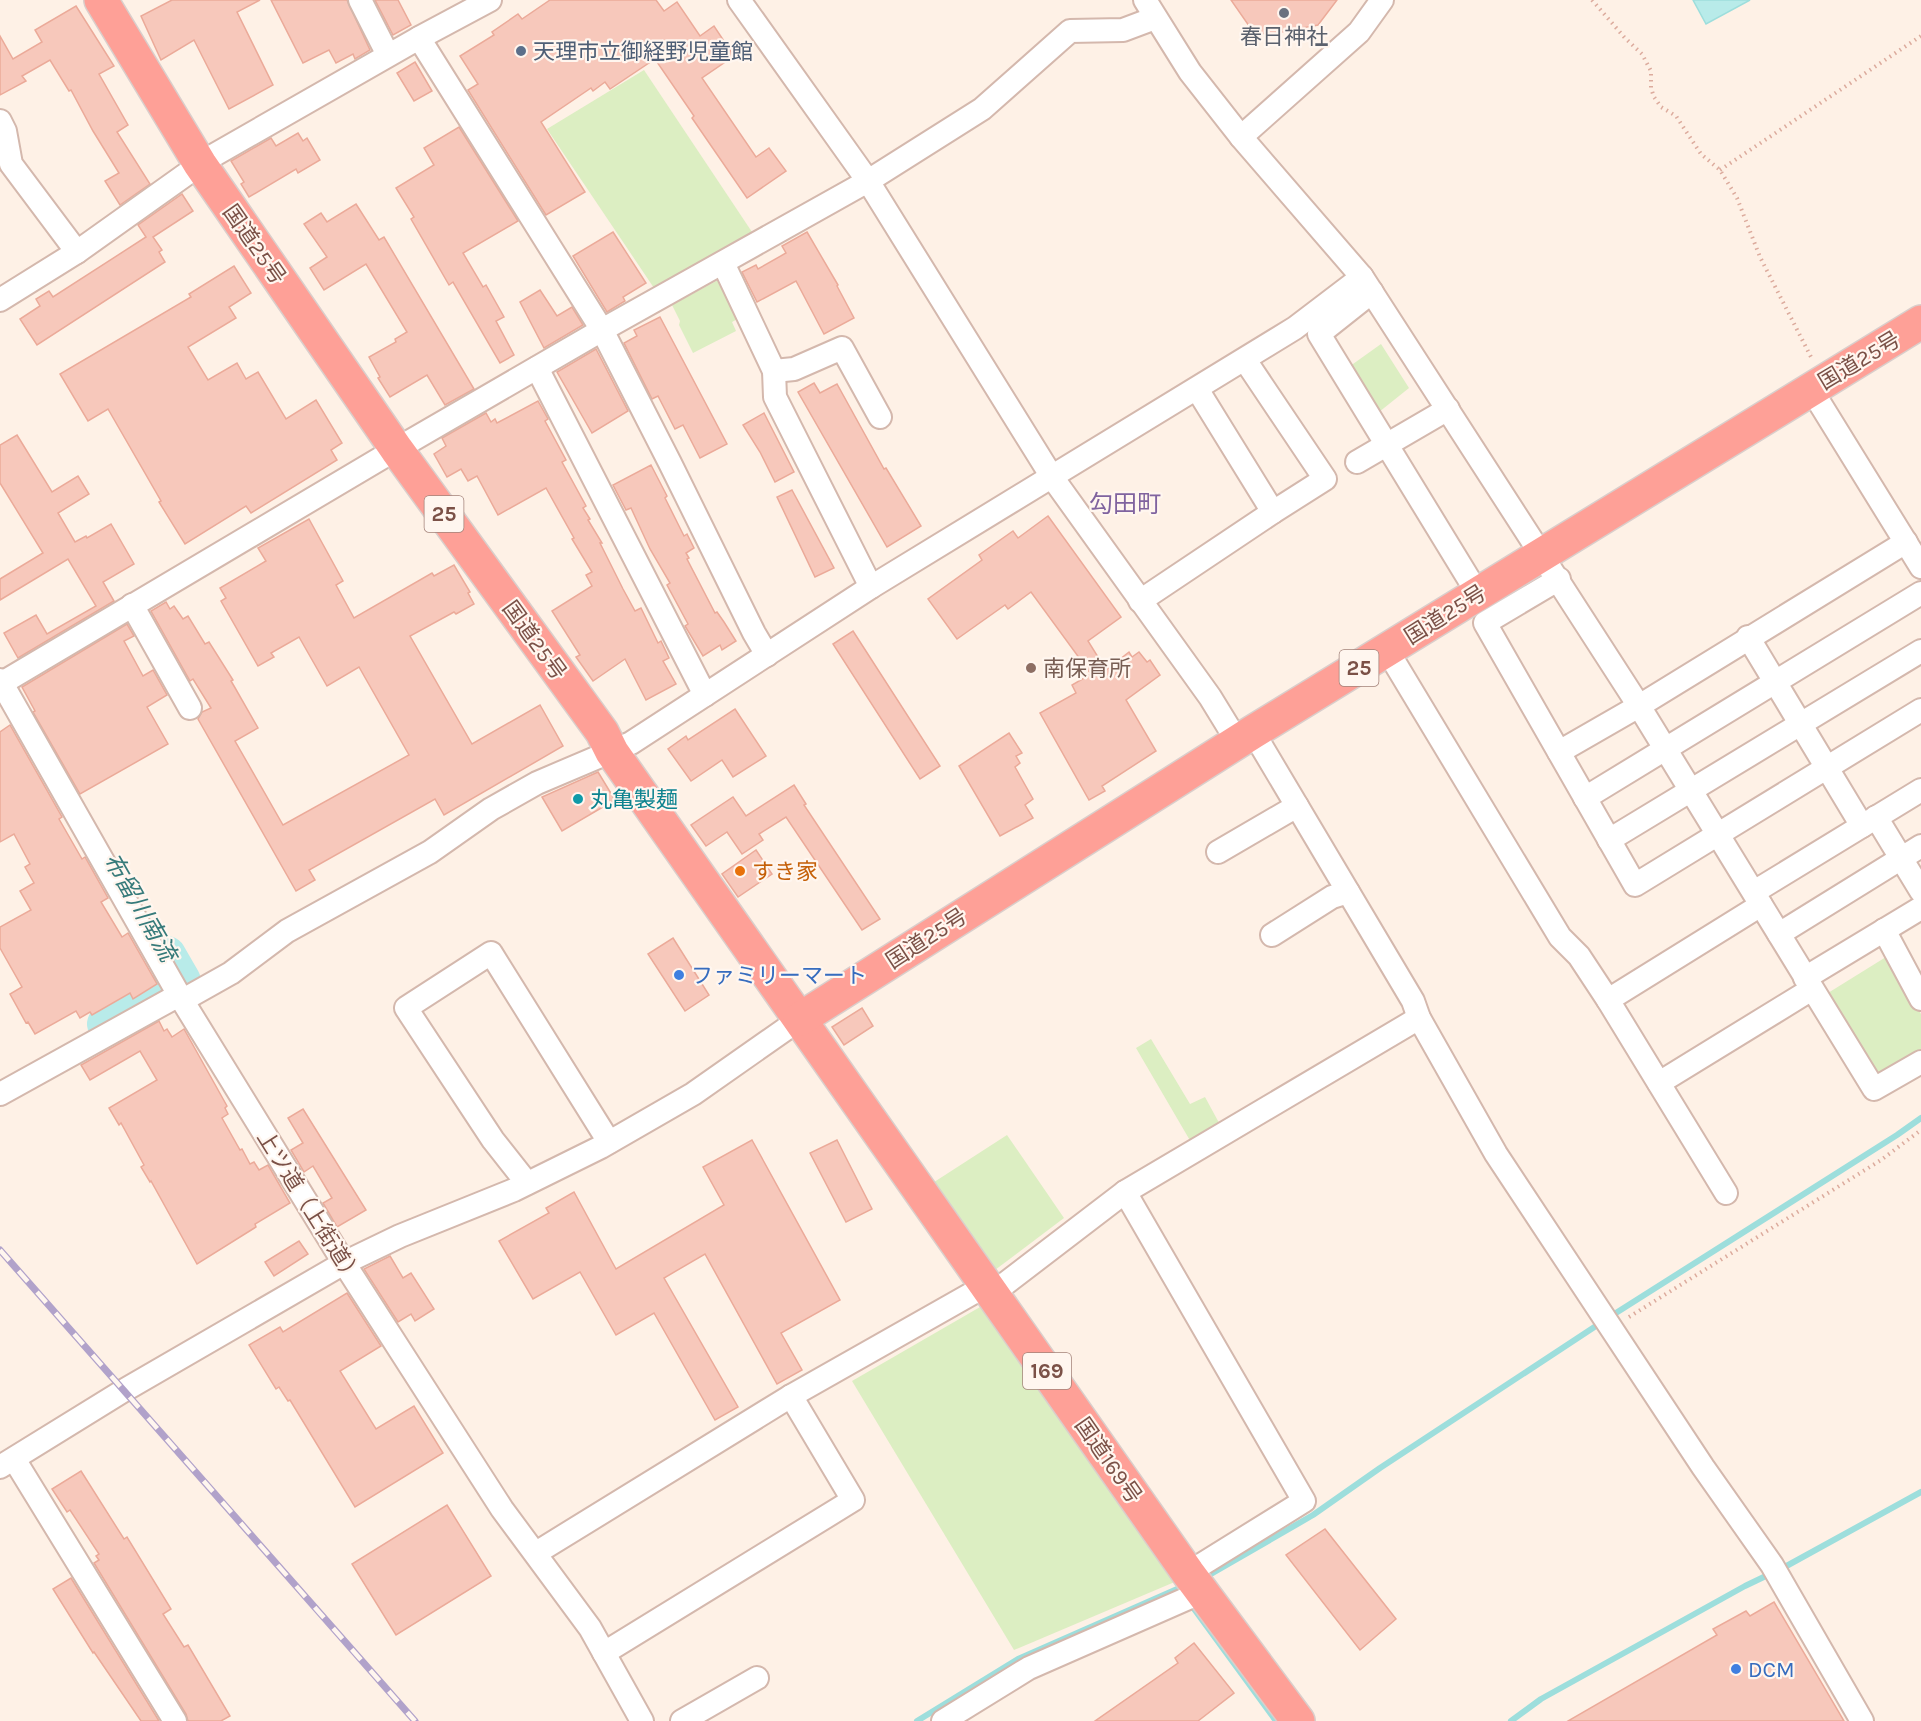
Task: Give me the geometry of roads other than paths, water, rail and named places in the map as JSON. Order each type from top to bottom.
[{"type":"highway","name":"国道25号","points":[[101,0],[200,164],[397,450],[602,732],[612,752],[800,1019],[1245,736],[1478,594],[1550,566],[1817,385],[1921,322]]},
{"type":"highway","name":"国道169号","points":[[800,1019],[1195,1583],[1298,1721]]},
{"type":"street","points":[[360,0],[388,55]]},
{"type":"street","points":[[0,300],[77,252],[200,164],[388,55],[489,0]]},
{"type":"street","points":[[740,0],[868,181],[1052,477],[1216,706],[1245,736],[1297,806],[1413,1001],[1419,1018],[1496,1154],[1703,1467],[1772,1565],[1862,1721]]},
{"type":"street","points":[[1240,137],[1359,32],[1382,0]]},
{"type":"street","points":[[1,681],[602,330],[868,181],[982,109],[1070,31],[1122,30],[1150,9],[1190,72],[1240,137],[1367,284],[1639,706],[1874,1089],[1921,1062]]},
{"type":"street","points":[[419,38],[602,330],[754,633],[768,655]]},
{"type":"street","points":[[0,121],[5,131],[11,164],[77,252]]},
{"type":"street","points":[[723,263],[774,371],[775,397],[871,587]]},
{"type":"street","points":[[0,1094],[231,973],[287,931],[430,852],[491,810],[537,783],[631,743],[871,587],[1367,284]]},
{"type":"street","points":[[1367,284],[1319,334],[1478,594]]},
{"type":"street","points":[[774,371],[794,369],[842,348],[879,417]]},
{"type":"street","points":[[1140,601],[1325,479],[1245,360]]},
{"type":"street","points":[[537,368],[705,695]]},
{"type":"street","points":[[1817,385],[1921,567]]},
{"type":"street","points":[[1197,389],[1273,512]]},
{"type":"street","points":[[1357,462],[1448,409]]},
{"type":"street","points":[[1559,752],[1639,706],[1906,542]]},
{"type":"street","points":[[1550,566],[1485,623],[1635,885],[1921,710]]},
{"type":"street","points":[[1585,798],[1921,593]]},
{"type":"street","points":[[132,605],[190,708]]},
{"type":"street","points":[[1749,637],[1828,768],[1869,822],[1901,858],[1921,891]]},
{"type":"street","points":[[1387,650],[1560,937],[1579,956],[1608,1000],[1726,1193]]},
{"type":"street","points":[[1609,840],[1921,651]]},
{"type":"street","name":"上ツ道（上街道）","points":[[1,681],[181,998],[344,1263],[502,1509],[590,1628],[642,1721]]},
{"type":"street","points":[[1608,1000],[1869,822],[1921,790]]},
{"type":"street","points":[[1218,852],[1297,806]]},
{"type":"street","points":[[1779,934],[1921,846]]},
{"type":"street","points":[[1272,935],[1332,897],[1348,892]]},
{"type":"street","points":[[1659,1083],[1809,984],[1884,930],[1921,908]]},
{"type":"street","points":[[1884,930],[1921,999]]},
{"type":"street","points":[[527,1183],[493,1140],[406,1008],[491,953],[609,1142]]},
{"type":"street","points":[[536,1553],[791,1396],[990,1289],[1125,1192],[1419,1018]]},
{"type":"street","points":[[175,1721],[7,1463],[123,1391],[344,1263],[400,1236],[527,1183],[609,1142],[693,1094],[800,1019]]},
{"type":"street","points":[[943,1721],[1029,1668],[1195,1583],[1304,1501],[1125,1192]]},
{"type":"street","points":[[604,1653],[853,1500],[791,1396]]},
{"type":"street","points":[[682,1721],[757,1678]]},
{"type":"water","points":[[1693,0],[1750,0],[1706,24]]},
{"type":"waterway","name":"布留川南流","points":[[106,1024],[182,981],[167,955]]},
{"type":"waterway","points":[[1608,1318],[1921,1118]]},
{"type":"waterway","points":[[1204,1578],[1313,1515],[1380,1468],[1602,1322]]},
{"type":"waterway","points":[[1781,1569],[1921,1492]]},
{"type":"waterway","points":[[1511,1721],[1541,1699],[1770,1574]]},
{"type":"waterway","points":[[917,1721],[1018,1659],[1184,1586]]},
{"type":"waterway","points":[[1189,1602],[1276,1721]]},
{"type":"railway","points":[[0,1250],[415,1721]]},
{"type":"place","name":"春日神社","points":[[1284,13]]},
{"type":"place","name":"天理市立御経野児童館","points":[[521,51]]},
{"type":"place","name":"南保育所","points":[[1031,668]]},
{"type":"place","name":"丸亀製麺","points":[[578,799]]},
{"type":"place","name":"すき家","points":[[740,871]]},
{"type":"place","name":"ファミリーマート","points":[[679,975]]},
{"type":"place","name":"DCM","points":[[1736,1669]]},
{"type":"district","name":"勾田町","points":[[1125,504]]}]
